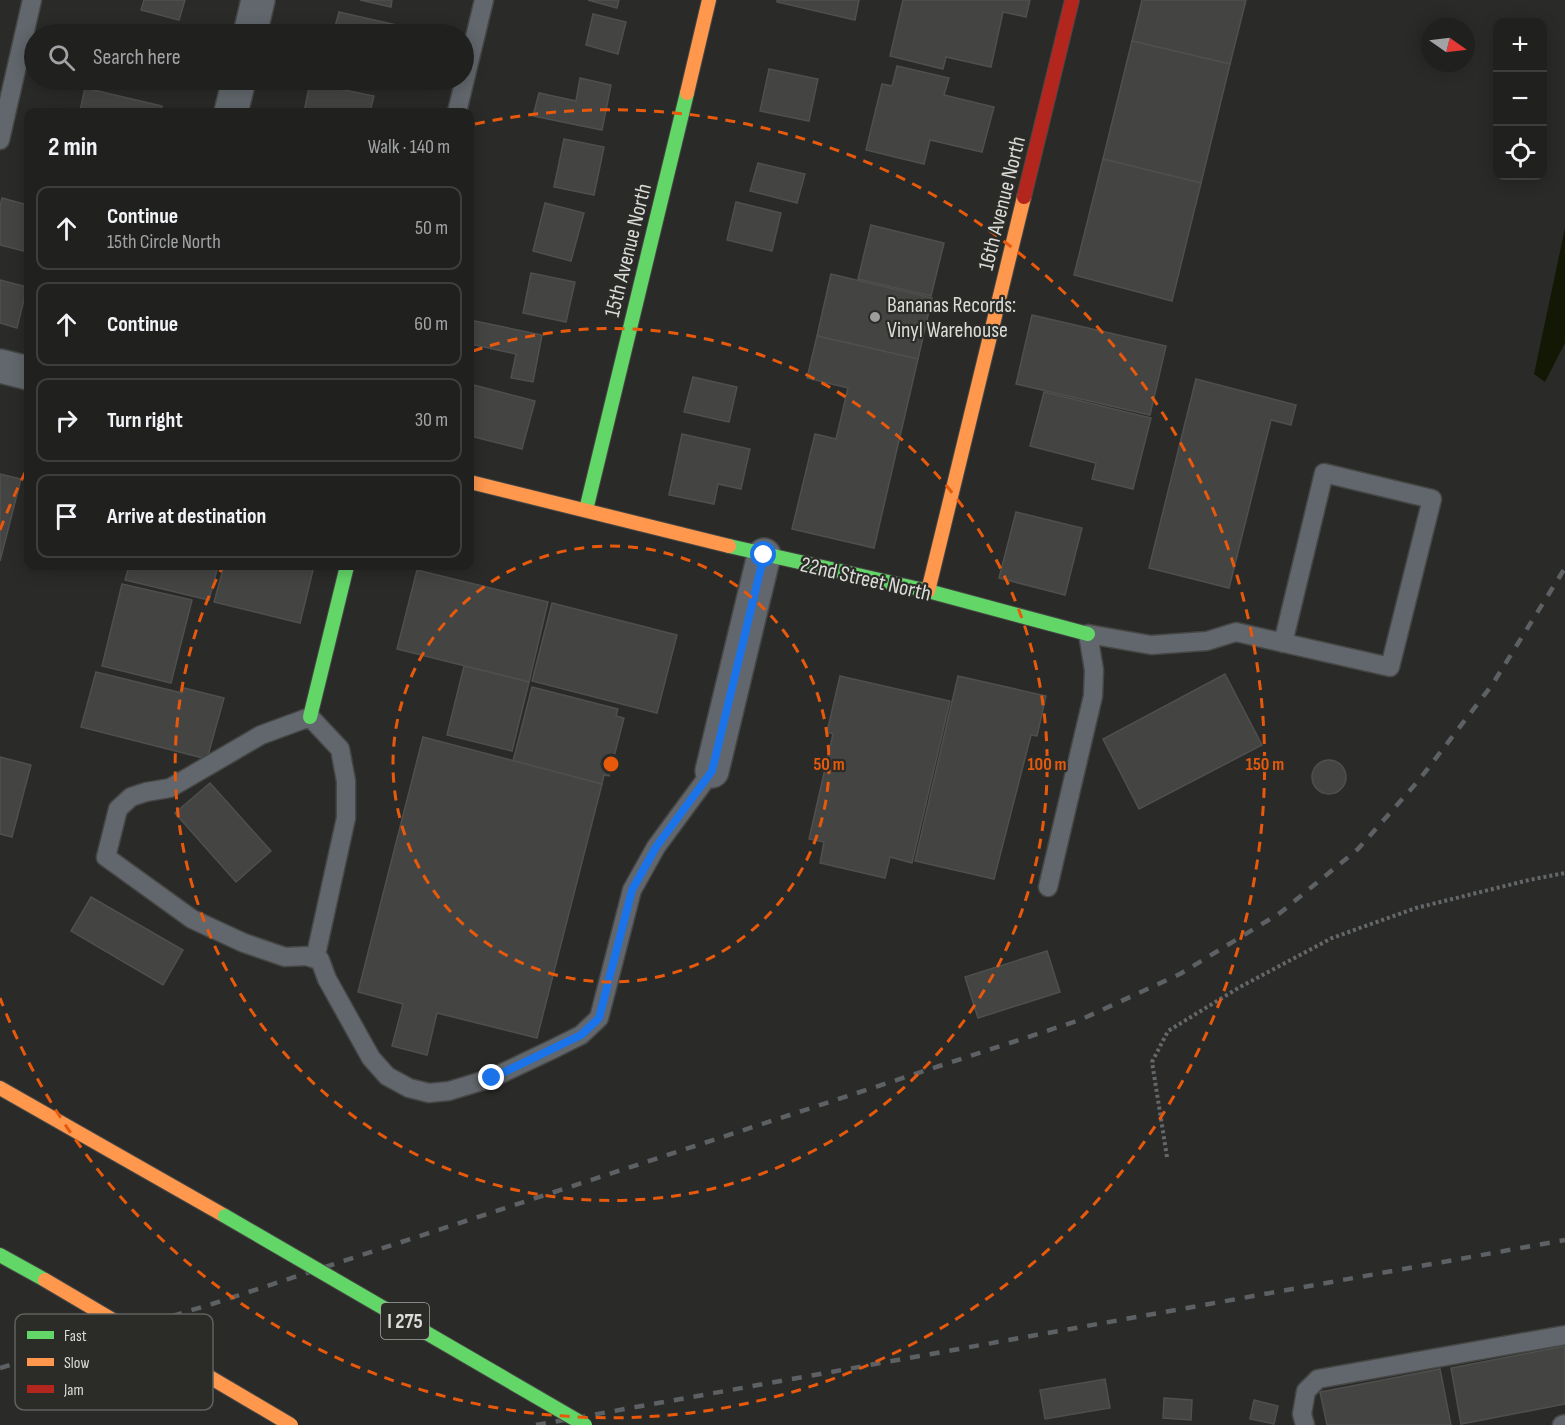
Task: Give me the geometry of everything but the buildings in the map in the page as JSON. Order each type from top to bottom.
[{"type":"main road","name":"15th Avenue North","points":[[586,510],[709,0]]},
{"type":"main road","name":"16th Avenue North","points":[[928,591],[1072,0]]},
{"type":"main road","name":"22nd Street North","points":[[474,483],[764,555],[928,591],[1088,634]]},
{"type":"main road","points":[[310,717],[347,570]]},
{"type":"main road","name":"I 275","points":[[0,1088],[585,1425]]},
{"type":"main road","points":[[0,1255],[103,1314]]},
{"type":"main road","points":[[213,1379],[291,1425]]},
{"type":"street","points":[[252,24],[258,0]]},
{"type":"street","points":[[232,108],[236,90]]},
{"type":"street","points":[[0,366],[24,372]]},
{"type":"street","points":[[712,771],[764,555]]},
{"type":"lane","points":[[27,24],[32,0]]},
{"type":"lane","points":[[474,41],[484,0]]},
{"type":"lane","points":[[0,140],[24,35]]},
{"type":"lane","points":[[458,108],[462,90]]},
{"type":"lane","points":[[1048,887],[1094,696],[1094,670],[1088,634],[1151,645],[1207,642],[1236,632],[1283,643],[1390,667],[1432,499],[1324,473],[1283,643]]},
{"type":"lane","points":[[315,959],[346,818],[346,781],[340,749],[310,717],[261,735],[170,788],[131,797],[118,809],[106,857],[192,919],[244,943],[285,957],[306,956],[315,959],[320,960],[327,979],[371,1058],[387,1076],[409,1088],[429,1094],[449,1091],[502,1073],[581,1035],[599,1018],[632,890],[656,847],[712,771]]},
{"type":"lane","points":[[1305,1425],[1302,1414],[1306,1391],[1318,1379],[1565,1335]]},
{"type":"path","points":[[1167,1157],[1152,1062],[1168,1031],[1239,987],[1332,938],[1416,908],[1565,873]]},
{"type":"shaded area","points":[[1565,228],[1565,343],[1545,382],[1534,374]]},
{"type":"railway","points":[[179,1314],[1080,1020],[1180,974],[1280,913],[1358,849],[1419,780],[1492,685],[1565,568]]},
{"type":"railway","points":[[536,1425],[1565,1240]]},
{"type":"railway","points":[[0,1368],[15,1363]]},
{"type":"traffic: fast","points":[[586,510],[687,93]]},
{"type":"traffic: fast","points":[[729,546],[928,591],[1088,634]]},
{"type":"traffic: fast","points":[[310,717],[346,570]]},
{"type":"traffic: fast","points":[[225,1216],[585,1425]]},
{"type":"traffic: fast","points":[[0,1255],[45,1280]]},
{"type":"traffic: slow","points":[[687,93],[709,0]]},
{"type":"traffic: slow","points":[[928,591],[1024,197]]},
{"type":"traffic: slow","points":[[474,483],[729,546]]},
{"type":"traffic: slow","points":[[0,1088],[225,1216]]},
{"type":"traffic: slow","points":[[45,1280],[103,1314]]},
{"type":"traffic: slow","points":[[213,1379],[291,1425]]},
{"type":"traffic: jam","points":[[1024,197],[1072,0]]},
{"type":"place","name":"Bananas Records: Vinyl Warehouse","points":[[875,317]]},
{"type":"route","points":[[492,1078],[581,1035],[599,1018],[632,890],[656,847],[712,771],[764,555]]}]
